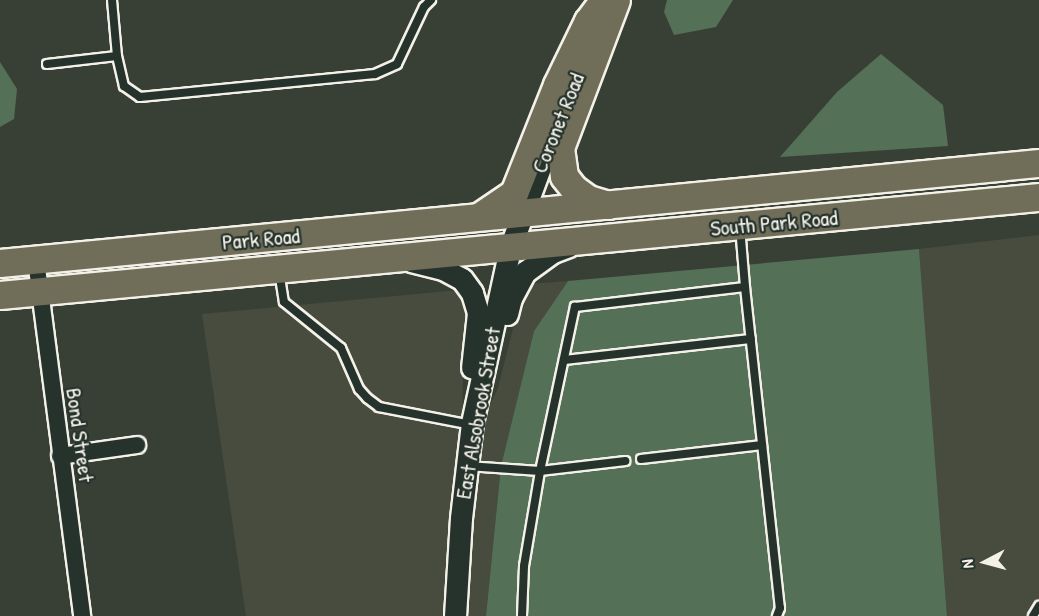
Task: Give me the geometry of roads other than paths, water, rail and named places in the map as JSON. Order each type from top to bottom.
[{"type":"main road","points":[[477,218],[514,193],[557,85],[588,21],[604,0]]},
{"type":"main road","points":[[609,205],[588,199],[574,189],[564,177],[560,148],[616,0]]},
{"type":"main road","name":"South Park Road","points":[[522,214],[1039,163]]},
{"type":"main road","points":[[510,248],[569,222],[746,201],[786,188]]},
{"type":"main road","name":"South Park Road","points":[[510,248],[1039,197]]},
{"type":"main road","points":[[230,272],[270,263],[460,242],[492,234],[522,214]]},
{"type":"main road","name":"Park Road","points":[[0,263],[522,214]]},
{"type":"main road","points":[[39,291],[54,273],[224,252],[259,239]]},
{"type":"main road","name":"Park Road","points":[[0,295],[279,267],[510,248]]},
{"type":"street","name":"Coronet Road","points":[[510,248],[568,93],[610,0]]},
{"type":"street","points":[[472,424],[488,386],[511,298],[525,272],[553,252],[585,241]]},
{"type":"street","name":"East Alsobrook Street","points":[[455,616],[472,424],[510,248]]},
{"type":"street","points":[[400,258],[443,269],[462,279],[472,293],[478,312],[472,363],[472,424]]},
{"type":"street","name":"Bond Street","points":[[36,260],[82,616]]},
{"type":"street","points":[[60,456],[137,445]]},
{"type":"lane","points":[[112,0],[117,56],[124,86],[140,98],[375,74],[397,64],[424,7],[431,0]]},
{"type":"lane","points":[[46,64],[117,56]]},
{"type":"lane","points":[[740,226],[780,608],[777,616]]},
{"type":"lane","points":[[279,267],[284,302],[342,348],[359,389],[367,398],[379,407],[472,424]]},
{"type":"lane","points":[[522,616],[524,566],[540,471],[575,307],[746,287]]},
{"type":"lane","points":[[564,360],[751,339]]},
{"type":"lane","points":[[641,459],[762,446]]},
{"type":"lane","points":[[467,466],[540,471],[625,461]]},
{"type":"lane","points":[[1032,616],[1039,606]]}]
